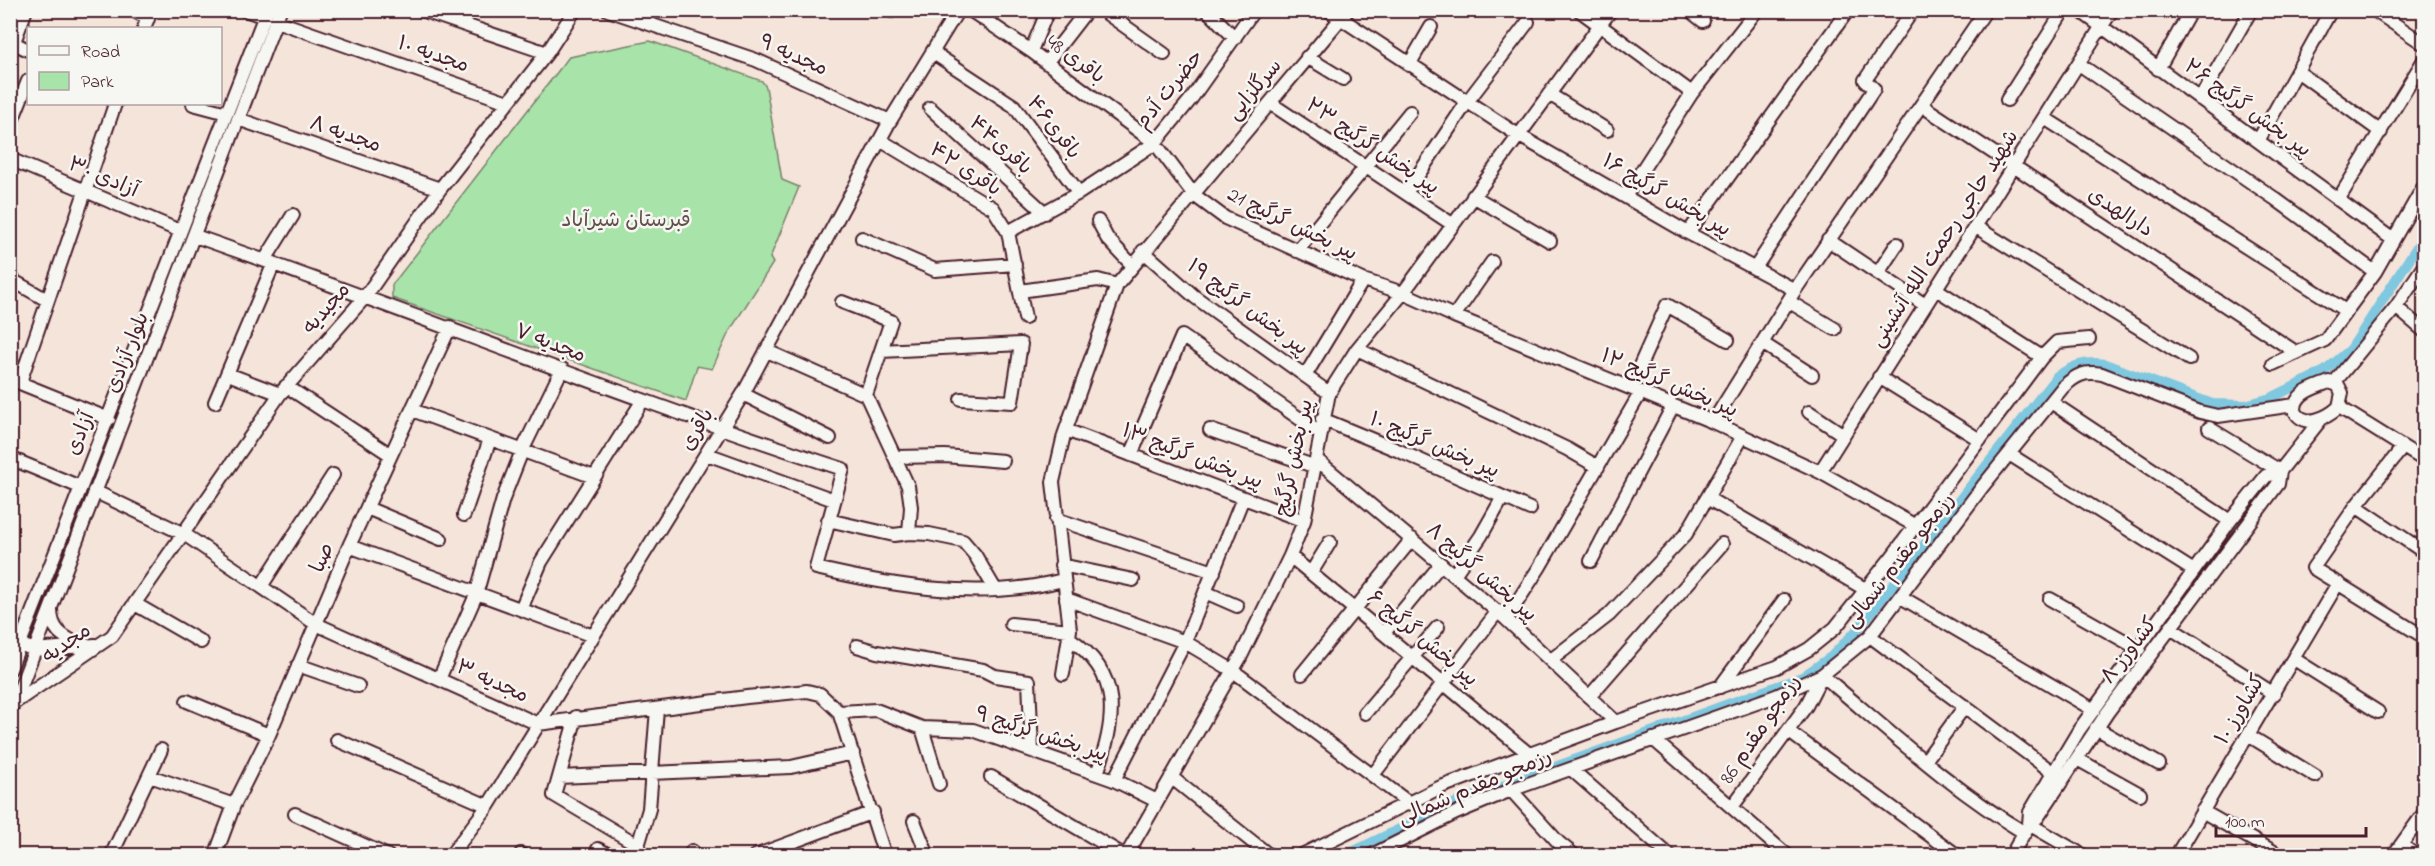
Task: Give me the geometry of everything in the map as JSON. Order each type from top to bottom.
[{"type":"street","points":[[26,10],[12,42],[27,50]]},
{"type":"street","points":[[133,10],[147,19]]},
{"type":"street","name":"مجدیه ۱۰","points":[[245,10],[272,15],[508,102]]},
{"type":"street","points":[[421,10],[547,53]]},
{"type":"street","name":"مجیدیه","points":[[112,636],[283,390],[365,297],[440,189],[547,53],[575,10]]},
{"type":"street","name":"مجدیه ۹","points":[[608,10],[756,60],[890,121]]},
{"type":"street","name":"باقری","points":[[450,855],[488,806],[707,454],[743,394],[890,121],[958,10]]},
{"type":"street","name":"باقری 48","points":[[970,10],[1155,143]]},
{"type":"street","points":[[1030,51],[1048,10]]},
{"type":"street","points":[[1046,63],[1087,10]]},
{"type":"street","points":[[1102,10],[1164,54]]},
{"type":"street","points":[[1207,10],[1235,38]]},
{"type":"street","name":"حضرت آدم","points":[[1008,232],[1078,194],[1155,143],[1254,10]]},
{"type":"street","name":"پیر بخش گرگیج ۱۶","points":[[1328,10],[1343,15],[1409,65],[1518,135],[1626,195],[1688,233],[1755,268],[1835,329]]},
{"type":"street","points":[[1579,10],[1692,93]]},
{"type":"street","name":"پیر بخش گرگیج","points":[[1126,855],[1232,670],[1290,556],[1304,521],[1322,419],[1329,393],[1357,349],[1403,293],[1611,10]]},
{"type":"street","points":[[1689,10],[1703,21]]},
{"type":"street","points":[[1626,195],[1692,93],[1757,10]]},
{"type":"street","points":[[1688,233],[1848,10]]},
{"type":"street","points":[[1755,268],[1874,89],[1865,80],[1913,10]]},
{"type":"street","points":[[1713,422],[1791,295],[1986,10]]},
{"type":"street","points":[[2007,100],[2064,10]]},
{"type":"street","name":"پیر بخش گرگیج ۲۶","points":[[2079,10],[2392,238]]},
{"type":"street","name":"شهید حاجی رحمت الله آنشینی","points":[[1820,472],[1842,434],[2046,119],[2112,10]]},
{"type":"street","points":[[2158,69],[2191,10]]},
{"type":"street","points":[[2200,99],[2250,10]]},
{"type":"street","points":[[2258,141],[2331,10]]},
{"type":"street","points":[[2374,10],[2424,44]]},
{"type":"street","name":"بلوار آزادی","points":[[12,707],[195,236],[232,116],[272,15]]},
{"type":"street","name":"سرگلزایی","points":[[1063,674],[1070,634],[1053,482],[1066,430],[1117,285],[1143,251],[1194,195],[1343,15]]},
{"type":"street","points":[[1406,193],[1467,102],[1528,22]]},
{"type":"street","points":[[1409,65],[1431,27]]},
{"type":"street","name":"باقری۴۶","points":[[932,52],[1014,106],[1078,194]]},
{"type":"street","points":[[1307,57],[1343,80]]},
{"type":"street","points":[[2338,200],[2424,60]]},
{"type":"street","points":[[2079,64],[2274,198],[2375,272]]},
{"type":"street","points":[[2298,70],[2381,132]]},
{"type":"street","points":[[10,126],[27,84]]},
{"type":"street","points":[[1549,94],[1607,130]]},
{"type":"street","name":"پیر بخش گرگیج ۲۳","points":[[1270,103],[1452,224]]},
{"type":"street","points":[[109,419],[15,380],[47,300],[115,105]]},
{"type":"street","name":"مجدیه ۸","points":[[196,105],[440,189]]},
{"type":"street","name":"دارالهدی","points":[[1921,105],[2297,353]]},
{"type":"street","name":"باقری۴۴","points":[[930,108],[1045,213]]},
{"type":"street","points":[[1297,251],[1410,112]]},
{"type":"street","name":"آزادی","points":[[10,669],[109,419],[180,231],[232,116]]},
{"type":"street","points":[[2046,119],[2346,311]]},
{"type":"street","name":"باقری ۴۲","points":[[880,140],[993,208],[1008,232],[1025,318]]},
{"type":"street","name":"پیر بخش گرگیج 21","points":[[1155,143],[1194,195],[1225,218],[1363,280],[1403,293]]},
{"type":"street","name":"آزادی ۳۰","points":[[10,159],[180,231]]},
{"type":"street","points":[[2273,364],[2325,340],[2375,272],[2392,238],[2424,186]]},
{"type":"street","points":[[1473,196],[1550,240]]},
{"type":"street","points":[[215,402],[228,374],[269,262],[293,215]]},
{"type":"street","points":[[1098,221],[1107,238],[1132,266]]},
{"type":"street","points":[[1976,227],[2189,359]]},
{"type":"street","name":"مجدیه ۷","points":[[195,236],[450,327],[721,429],[843,469],[834,500]]},
{"type":"street","points":[[862,238],[935,270],[1015,264]]},
{"type":"street","points":[[1828,240],[1925,305]]},
{"type":"street","points":[[1878,273],[1898,243]]},
{"type":"street","name":"پیر بخش گرگیج ۱۹","points":[[1143,251],[1195,297],[1329,393]]},
{"type":"street","points":[[1454,316],[1492,262]]},
{"type":"street","points":[[2334,383],[2396,307],[2424,266]]},
{"type":"street","points":[[10,279],[47,300]]},
{"type":"street","points":[[1020,291],[1098,280],[1117,285]]},
{"type":"street","points":[[1305,376],[1363,280]]},
{"type":"street","points":[[1936,289],[2042,357]]},
{"type":"street","name":"پیر بخش گرگیج ۱۲","points":[[1403,293],[1713,422],[1820,472],[1914,525]]},
{"type":"street","points":[[842,302],[891,321],[866,395]]},
{"type":"street","points":[[1373,775],[1443,681],[1502,615],[1598,467],[1636,390],[1667,305],[1728,340]]},
{"type":"street","points":[[2396,307],[2424,331]]},
{"type":"street","name":"صبا","points":[[215,855],[234,805],[269,735],[349,546],[450,327]]},
{"type":"street","points":[[1131,455],[1182,336],[1320,433]]},
{"type":"street","points":[[1300,855],[1441,787],[1616,722],[1777,667],[1809,649],[1835,628],[2042,357],[2057,342],[2089,339]]},
{"type":"street","points":[[138,341],[152,345]]},
{"type":"street","points":[[1762,343],[1812,375]]},
{"type":"street","points":[[881,351],[1021,344],[1011,402],[961,399]]},
{"type":"street","points":[[1357,349],[1567,449],[1598,467]]},
{"type":"street","points":[[766,351],[866,395],[908,486],[911,507],[909,533]]},
{"type":"street","points":[[439,679],[476,595],[503,499],[522,451],[562,369]]},
{"type":"street","name":"رزمجو مقدم شمالی","points":[[1370,855],[1456,813],[1510,790],[1776,696],[1822,675],[1870,636],[2050,402],[2077,374],[2090,372],[2128,382],[2200,412],[2218,416],[2295,405]]},
{"type":"street","points":[[228,374],[283,390],[391,455]]},
{"type":"street","points":[[1879,377],[1980,440]]},
{"type":"street","points":[[2329,382],[2334,383],[2342,393],[2340,407],[2322,418],[2309,422],[2302,420],[2295,411],[2300,395],[2329,382]]},
{"type":"street","points":[[743,394],[830,438]]},
{"type":"street","points":[[521,609],[541,562],[644,400]]},
{"type":"street","points":[[2050,402],[2230,521]]},
{"type":"street","points":[[1591,561],[1673,406]]},
{"type":"street","points":[[2340,407],[2424,460]]},
{"type":"street","points":[[412,410],[594,477]]},
{"type":"street","points":[[1809,411],[1842,434]]},
{"type":"street","points":[[1870,636],[2058,776],[2094,710],[2230,521],[2266,476],[2280,471],[2322,418]]},
{"type":"street","name":"پیر بخش گرگیج ۱۰","points":[[1322,419],[1530,509]]},
{"type":"street","points":[[2209,428],[2280,471]]},
{"type":"street","name":"پیر بخش گرگیج ۱۳","points":[[1066,430],[1304,521]]},
{"type":"street","points":[[1210,430],[1316,463]]},
{"type":"street","points":[[1551,660],[1609,615],[1686,534],[1743,436]]},
{"type":"street","points":[[464,515],[490,439]]},
{"type":"street","points":[[2403,447],[2356,506],[2313,568],[2424,638]]},
{"type":"street","points":[[707,454],[834,500],[816,568],[870,581],[930,589],[1030,589],[1063,580]]},
{"type":"street","points":[[2009,454],[2194,571]]},
{"type":"street","points":[[896,457],[945,456],[1003,461]]},
{"type":"street","points":[[10,458],[81,487]]},
{"type":"street","name":"پیر بخش گرگیج ۸","points":[[1316,463],[1412,539],[1502,615],[1616,722]]},
{"type":"street","name":"کشاورز ۸","points":[[2011,855],[2027,829],[2038,818],[2058,776],[2077,759],[2096,728],[2278,484],[2280,471]]},
{"type":"street","points":[[262,585],[333,475]]},
{"type":"street","name":"مجدیه ۳","points":[[94,491],[184,534],[262,585],[316,624],[538,724],[576,717],[807,691],[820,694],[839,712]]},
{"type":"street","points":[[1454,574],[1480,537],[1503,497]]},
{"type":"street","points":[[1114,780],[1185,642],[1244,498]]},
{"type":"street","points":[[1707,498],[1866,589]]},
{"type":"street","points":[[2356,506],[2424,552]]},
{"type":"street","points":[[367,508],[441,539]]},
{"type":"street","points":[[1056,519],[1214,572]]},
{"type":"street","points":[[828,520],[894,535],[909,533],[963,542],[975,555],[995,589]]},
{"type":"street","points":[[1302,674],[1357,610],[1412,539]]},
{"type":"street","points":[[1311,573],[1330,542]]},
{"type":"street","points":[[1589,696],[1722,544]]},
{"type":"street","points":[[349,546],[476,595],[593,636]]},
{"type":"street","name":"پیر بخش گرگیج ۶","points":[[1290,556],[1529,754]]},
{"type":"street","points":[[1384,633],[1441,564]]},
{"type":"street","points":[[1061,565],[1133,580]]},
{"type":"street","name":"کشاورز ۱۰","points":[[2176,855],[2274,694],[2338,583]]},
{"type":"street","points":[[1205,592],[1236,606]]},
{"type":"street","points":[[1901,597],[2094,710]]},
{"type":"street","points":[[1066,599],[1185,642],[1232,670],[1409,803]]},
{"type":"street","points":[[2050,599],[2139,649]]},
{"type":"street","points":[[1720,687],[1784,600]]},
{"type":"street","points":[[51,604],[51,620],[54,628],[60,635],[84,648]]},
{"type":"street","points":[[135,604],[201,642]]},
{"type":"street","points":[[1011,624],[1070,634],[1098,665],[1108,686],[1113,719],[1097,774]]},
{"type":"street","points":[[1365,713],[1438,627]]},
{"type":"street","points":[[2172,629],[2274,694]]},
{"type":"street","points":[[20,645],[34,650],[84,648],[112,636]]},
{"type":"street","name":"مجدیه","points":[[12,707],[112,636]]},
{"type":"street","points":[[857,646],[877,652],[983,670],[995,676],[1029,681],[1032,750]]},
{"type":"street","points":[[2294,659],[2378,712]]},
{"type":"street","points":[[298,665],[358,686]]},
{"type":"street","points":[[1822,675],[1985,809],[2084,855]]},
{"type":"street","name":"رزمجو مقدم 86","points":[[1732,807],[1806,706],[1822,675]]},
{"type":"street","points":[[187,701],[269,735]]},
{"type":"street","points":[[1925,761],[1965,706]]},
{"type":"street","points":[[576,717],[554,795],[637,850],[649,809],[657,709]]},
{"type":"street","name":"پیر بخش گرگیج ۹","points":[[839,712],[876,710],[922,728],[973,730],[1114,780],[1157,801]]},
{"type":"street","points":[[839,712],[885,855]]},
{"type":"street","points":[[922,728],[939,784]]},
{"type":"street","points":[[2096,728],[2158,764]]},
{"type":"street","points":[[1788,731],[1958,855]]},
{"type":"street","points":[[2248,735],[2315,776]]},
{"type":"street","points":[[1653,739],[1788,855]]},
{"type":"street","points":[[337,740],[488,806]]},
{"type":"street","points":[[111,855],[161,750]]},
{"type":"street","points":[[559,777],[791,767],[853,753]]},
{"type":"street","points":[[2077,759],[2140,794]]},
{"type":"street","points":[[1571,769],[1670,855]]},
{"type":"street","points":[[150,776],[234,805]]},
{"type":"street","points":[[991,777],[1126,855]]},
{"type":"street","points":[[1171,777],[1270,855]]},
{"type":"street","points":[[1510,790],[1559,843],[1575,855]]},
{"type":"street","points":[[2202,811],[2274,852]]},
{"type":"street","points":[[755,855],[873,812]]},
{"type":"street","points":[[2393,855],[2424,813]]},
{"type":"street","points":[[295,814],[388,855]]},
{"type":"street","points":[[914,821],[928,855]]},
{"type":"street","points":[[2401,844],[2417,855]]},
{"type":"street","points":[[598,849],[610,855]]},
{"type":"green space","name":"قبرستان شیرآباد","points":[[650,41],[762,81],[766,87],[782,180],[799,187],[770,258],[773,263],[729,332],[712,369],[697,366],[686,401],[392,298],[392,285],[569,57]]},
{"type":"waterway","points":[[1344,856],[1445,807],[1802,677],[1832,656],[1858,629],[2057,376],[2080,365],[2098,363],[2212,404],[2245,405],[2271,398],[2325,371],[2351,349],[2424,236]]}]
